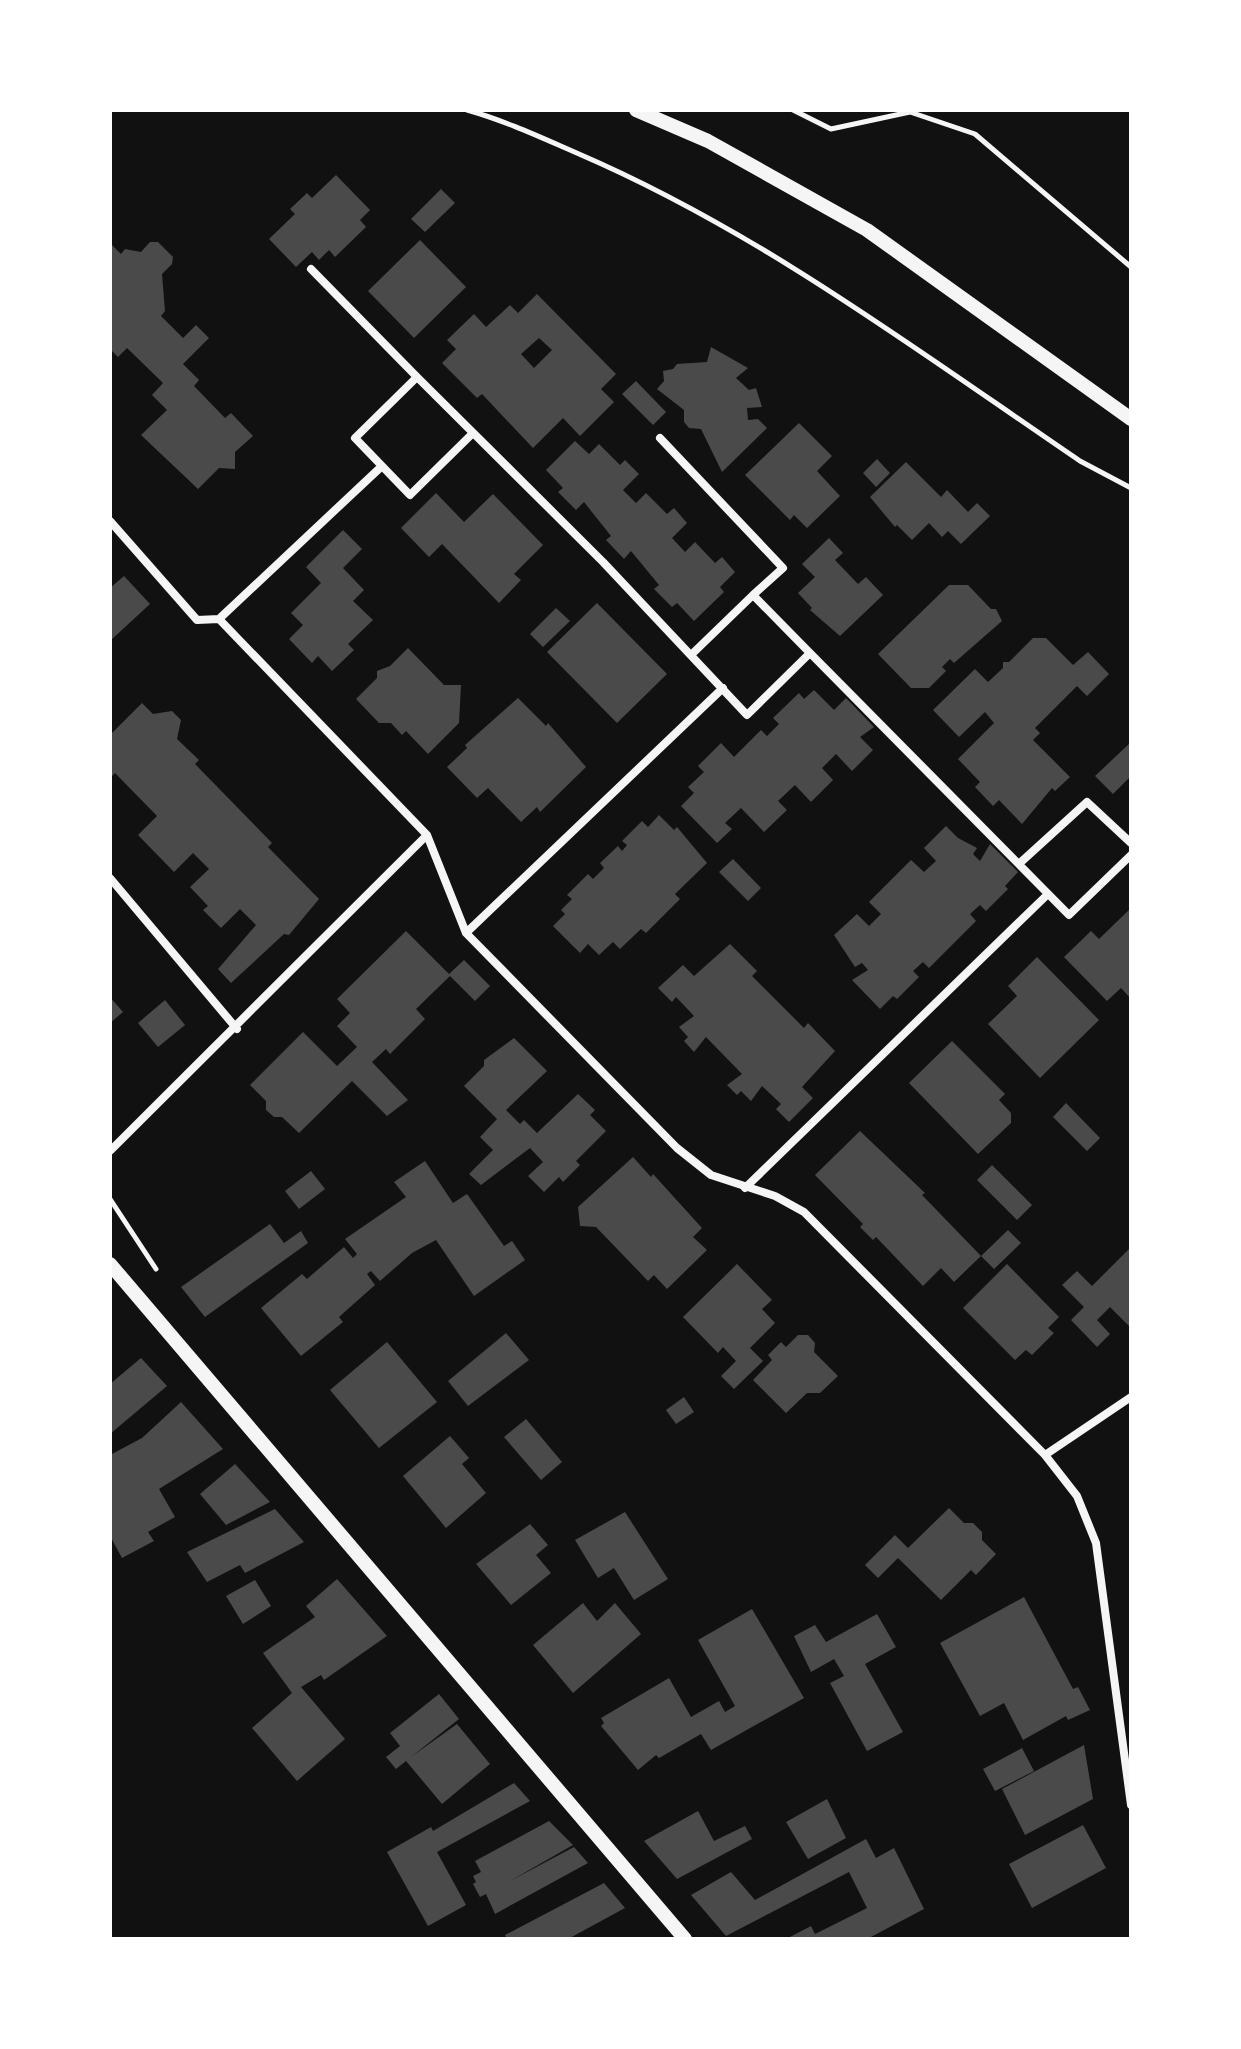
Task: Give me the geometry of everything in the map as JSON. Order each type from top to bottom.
[{"type":"street","points":[[636,110],[708,141],[867,230],[1131,419]]},
{"type":"street","points":[[311,269],[603,562],[747,715],[810,653]]},
{"type":"street","points":[[417,377],[355,438],[410,495],[473,433]]},
{"type":"street","points":[[660,438],[783,568],[691,655]]},
{"type":"street","points":[[110,521],[197,620],[219,619],[382,466]]},
{"type":"street","points":[[753,595],[1021,862],[1069,915],[1131,855]]},
{"type":"street","points":[[219,619],[427,835],[466,933],[677,1148],[711,1175],[775,1196],[804,1212],[1045,1455],[1077,1496],[1096,1543],[1131,1805]]},
{"type":"street","points":[[466,933],[723,688]]},
{"type":"street","points":[[1021,862],[1087,802],[1131,843]]},
{"type":"street","points":[[110,1151],[237,1029],[427,835]]},
{"type":"street","points":[[110,878],[237,1029]]},
{"type":"street","points":[[745,1188],[1048,894]]},
{"type":"street","points":[[110,1264],[685,1939]]},
{"type":"street","points":[[1045,1455],[1131,1397]]},
{"type":"path","points":[[467,110],[500,120],[633,177],[768,250],[1080,461],[1131,488]]},
{"type":"path","points":[[793,110],[831,129],[909,111],[975,134],[1131,267]]},
{"type":"building","points":[[336,175],[370,210],[360,220],[366,227],[335,257],[329,250],[319,260],[312,252],[296,267],[269,239],[295,214],[290,209],[307,193],[312,198]]},
{"type":"building","points":[[441,189],[455,203],[425,232],[411,219]]},
{"type":"building","points":[[420,240],[466,287],[414,338],[368,291]]},
{"type":"building","points":[[150,242],[158,242],[173,257],[172,264],[162,274],[165,311],[161,316],[183,338],[196,325],[209,338],[183,364],[199,380],[194,386],[225,418],[231,413],[253,436],[235,452],[235,469],[219,468],[198,489],[141,435],[167,410],[152,395],[163,383],[127,348],[118,357],[110,349],[110,243],[121,254],[125,249],[141,252]]},
{"type":"building","points":[[537,294],[616,374],[601,389],[614,402],[580,436],[563,418],[533,448],[482,394],[477,398],[442,363],[456,349],[447,340],[474,314],[486,327],[510,305],[518,313]],"holes":[[[539,338],[552,350],[534,368],[521,354]]]},
{"type":"building","points":[[711,347],[748,368],[736,378],[749,390],[756,388],[762,407],[747,408],[748,420],[758,419],[767,428],[722,472],[701,429],[689,428],[684,422],[684,410],[657,389],[664,381],[663,371],[673,369],[677,364],[707,362]]},
{"type":"building","points":[[636,381],[666,412],[653,425],[622,394]]},
{"type":"building","points":[[799,423],[832,456],[817,471],[840,496],[807,528],[794,515],[790,520],[745,475]]},
{"type":"building","points":[[575,441],[589,454],[599,444],[620,465],[625,460],[639,474],[623,490],[636,503],[646,493],[667,514],[674,508],[687,523],[672,538],[685,552],[695,542],[715,563],[722,557],[735,572],[720,587],[724,592],[694,621],[677,603],[672,607],[654,589],[659,585],[631,551],[624,559],[606,540],[611,536],[584,502],[576,510],[558,492],[563,488],[546,470]]},
{"type":"building","points":[[877,459],[890,473],[876,487],[863,473]]},
{"type":"building","points":[[906,462],[941,497],[947,490],[968,512],[977,503],[990,516],[961,544],[948,531],[942,537],[929,523],[912,540],[897,525],[895,527],[870,497]]},
{"type":"building","points":[[436,493],[464,522],[493,494],[543,545],[514,574],[521,580],[499,603],[442,544],[429,557],[401,528]]},
{"type":"building","points":[[343,530],[362,549],[343,568],[364,590],[353,601],[373,620],[348,644],[354,650],[332,671],[318,656],[312,663],[289,639],[303,625],[291,613],[321,583],[306,567]]},
{"type":"building","points":[[829,538],[843,553],[835,560],[858,584],[866,577],[883,595],[840,636],[810,610],[812,608],[798,593],[815,577],[802,564]]},
{"type":"building","points":[[124,576],[150,604],[110,641],[110,588]]},
{"type":"building","points":[[949,585],[968,585],[991,609],[996,609],[1002,621],[954,663],[950,659],[942,667],[946,671],[929,688],[911,688],[878,654]]},
{"type":"building","points":[[597,603],[667,674],[617,723],[547,652]]},
{"type":"building","points":[[556,608],[570,621],[543,647],[530,634]]},
{"type":"building","points":[[1033,638],[1046,638],[1073,665],[1088,652],[1109,674],[1087,696],[1077,686],[1035,728],[1040,733],[1033,740],[1070,777],[1055,791],[1052,788],[1022,824],[999,800],[993,806],[975,787],[980,782],[958,759],[994,723],[985,712],[959,737],[933,710],[975,669],[988,682],[1003,668],[1003,662],[1009,662]]},
{"type":"building","points":[[408,648],[444,685],[461,685],[459,723],[428,754],[406,731],[402,735],[391,723],[379,723],[356,699],[377,678],[377,671],[390,666]]},
{"type":"building","points":[[814,690],[834,710],[846,698],[874,727],[860,737],[873,750],[852,771],[836,754],[822,768],[833,780],[811,802],[795,785],[778,801],[787,810],[764,832],[741,808],[725,823],[732,829],[717,843],[681,806],[694,793],[688,787],[704,772],[698,766],[721,743],[734,757],[761,730],[767,736],[779,724],[773,718],[799,693],[804,699]]},
{"type":"building","points":[[518,698],[546,726],[548,723],[586,767],[540,812],[537,807],[521,822],[488,788],[477,798],[447,767],[467,748],[465,745]]},
{"type":"building","points":[[142,703],[153,714],[172,711],[181,720],[177,739],[199,760],[195,764],[272,843],[268,847],[319,899],[289,935],[284,934],[231,983],[218,969],[256,925],[240,909],[221,928],[203,910],[208,906],[190,887],[209,869],[193,853],[174,872],[138,835],[157,816],[115,773],[110,778],[110,735]]},
{"type":"building","points":[[1131,742],[1131,776],[1113,794],[1095,776]]},
{"type":"building","points":[[659,815],[674,830],[677,827],[707,863],[675,894],[680,899],[646,933],[641,929],[620,949],[613,942],[599,955],[588,944],[580,953],[553,926],[565,914],[561,910],[572,899],[567,895],[588,874],[593,879],[604,868],[600,863],[618,846],[622,851],[627,845],[622,841],[642,821],[648,827]]},
{"type":"building","points":[[946,826],[958,838],[977,848],[973,854],[980,861],[990,844],[1018,872],[1005,886],[1008,889],[986,911],[980,905],[970,914],[976,921],[929,968],[923,962],[913,971],[919,977],[897,999],[893,996],[880,1009],[852,980],[868,970],[862,963],[855,967],[834,935],[857,914],[869,926],[881,914],[869,902],[911,860],[924,872],[936,861],[924,848]]},
{"type":"building","points":[[733,859],[761,888],[748,901],[719,872]]},
{"type":"building","points":[[1131,908],[1131,999],[1121,988],[1107,1001],[1064,957],[1091,931],[1099,939]]},
{"type":"building","points":[[406,931],[449,974],[464,960],[490,986],[475,1001],[450,976],[416,1009],[425,1019],[390,1054],[386,1049],[372,1062],[408,1100],[387,1116],[352,1081],[299,1133],[282,1117],[274,1117],[266,1110],[266,1101],[250,1085],[303,1032],[337,1066],[357,1047],[337,1026],[350,1013],[337,999]]},
{"type":"building","points":[[730,944],[757,971],[752,976],[804,1028],[808,1023],[835,1051],[802,1087],[813,1098],[789,1122],[776,1109],[781,1104],[762,1086],[751,1101],[741,1091],[737,1095],[727,1085],[742,1074],[706,1037],[694,1052],[684,1041],[688,1037],[679,1027],[694,1016],[676,997],[672,1002],[658,988],[683,965],[694,976]]},
{"type":"building","points":[[1037,957],[1099,1020],[1040,1078],[988,1024],[1017,996],[1008,986]]},
{"type":"building","points":[[110,997],[123,1012],[110,1023]]},
{"type":"building","points":[[165,1000],[185,1025],[158,1047],[138,1023]]},
{"type":"building","points":[[514,1038],[547,1071],[506,1110],[520,1124],[524,1120],[537,1133],[578,1094],[595,1110],[590,1115],[606,1131],[576,1161],[580,1165],[563,1182],[559,1177],[544,1192],[528,1176],[543,1162],[530,1148],[481,1185],[469,1174],[493,1150],[480,1137],[497,1119],[464,1086],[484,1066],[484,1060]]},
{"type":"building","points":[[952,1041],[1005,1094],[999,1100],[1011,1113],[1011,1123],[978,1154],[909,1083]]},
{"type":"building","points":[[1066,1103],[1100,1138],[1087,1151],[1053,1117]]},
{"type":"building","points":[[860,1131],[925,1193],[922,1195],[981,1256],[954,1282],[941,1268],[923,1286],[876,1237],[873,1240],[860,1227],[863,1224],[815,1175]]},
{"type":"building","points":[[633,1157],[651,1177],[653,1174],[702,1228],[693,1237],[707,1250],[667,1289],[654,1275],[648,1281],[596,1227],[580,1226],[578,1207]]},
{"type":"building","points":[[425,1161],[453,1203],[467,1194],[504,1246],[512,1241],[525,1260],[474,1296],[436,1240],[412,1253],[380,1281],[371,1271],[367,1274],[375,1285],[339,1317],[343,1322],[301,1356],[261,1308],[302,1274],[307,1279],[344,1247],[353,1258],[357,1254],[345,1239],[406,1197],[394,1182]]},
{"type":"building","points":[[992,1165],[1032,1205],[1017,1220],[977,1180]]},
{"type":"building","points":[[311,1171],[325,1189],[299,1209],[285,1191]]},
{"type":"building","points":[[270,1224],[284,1243],[301,1231],[308,1243],[205,1317],[181,1287]]},
{"type":"building","points":[[1008,1230],[1021,1243],[994,1269],[981,1256]]},
{"type":"building","points":[[1131,1247],[1131,1328],[1110,1307],[1097,1320],[1110,1334],[1097,1347],[1071,1320],[1084,1307],[1062,1285],[1077,1271],[1092,1286]]},
{"type":"building","points":[[737,1264],[772,1300],[762,1309],[775,1323],[750,1348],[763,1361],[734,1389],[721,1376],[736,1361],[723,1347],[718,1353],[683,1317]]},
{"type":"building","points":[[1007,1264],[1059,1317],[1048,1328],[1054,1333],[1032,1355],[1026,1350],[1015,1360],[963,1308]]},
{"type":"building","points":[[506,1333],[529,1360],[468,1406],[448,1381]]},
{"type":"building","points":[[798,1335],[808,1335],[815,1343],[814,1352],[838,1376],[820,1393],[807,1393],[786,1413],[753,1380],[772,1360],[768,1355],[781,1342],[786,1347]]},
{"type":"building","points":[[387,1342],[437,1402],[379,1448],[330,1390]]},
{"type":"building","points":[[141,1358],[167,1386],[110,1434],[110,1384]]},
{"type":"building","points":[[684,1397],[694,1412],[676,1424],[666,1410]]},
{"type":"building","points":[[181,1402],[223,1449],[159,1489],[175,1517],[148,1532],[154,1541],[122,1558],[110,1536],[110,1455],[142,1438]]},
{"type":"building","points":[[526,1419],[562,1462],[541,1480],[504,1437]]},
{"type":"building","points":[[450,1436],[469,1458],[462,1464],[486,1493],[446,1528],[403,1476]]},
{"type":"building","points":[[235,1464],[270,1502],[226,1525],[200,1494]]},
{"type":"building","points":[[949,1508],[964,1523],[973,1523],[982,1532],[982,1540],[996,1554],[976,1575],[971,1570],[941,1600],[898,1558],[878,1578],[865,1565],[895,1535],[908,1548]]},
{"type":"building","points":[[275,1509],[304,1542],[245,1573],[240,1565],[207,1582],[187,1552]]},
{"type":"building","points":[[625,1512],[668,1579],[634,1600],[614,1568],[598,1578],[575,1540]]},
{"type":"building","points":[[530,1524],[548,1545],[536,1555],[551,1573],[511,1605],[476,1564]]},
{"type":"building","points":[[337,1579],[387,1636],[324,1680],[321,1675],[301,1687],[345,1739],[297,1781],[252,1728],[292,1693],[263,1653],[315,1617],[306,1606]]},
{"type":"building","points":[[255,1580],[271,1606],[243,1624],[226,1596]]},
{"type":"building","points":[[1024,1597],[1073,1689],[1078,1687],[1090,1710],[1068,1720],[1066,1716],[1023,1740],[1004,1703],[980,1716],[940,1643]]},
{"type":"building","points":[[583,1603],[597,1621],[615,1603],[641,1634],[573,1693],[533,1645]]},
{"type":"building","points":[[752,1609],[804,1698],[711,1750],[701,1734],[659,1758],[656,1755],[638,1770],[601,1726],[604,1723],[601,1718],[669,1678],[691,1717],[719,1701],[725,1712],[735,1706],[698,1640]]},
{"type":"building","points":[[877,1614],[896,1647],[865,1664],[903,1732],[867,1751],[830,1683],[844,1676],[834,1659],[811,1672],[794,1636],[815,1625],[826,1642]]},
{"type":"building","points":[[439,1694],[459,1719],[411,1757],[457,1724],[490,1764],[442,1804],[406,1761],[396,1769],[386,1757],[400,1746],[390,1733]]},
{"type":"building","points":[[1084,1745],[1093,1799],[1025,1835],[1002,1789]]},
{"type":"building","points":[[1022,1748],[1034,1771],[995,1791],[983,1769]]},
{"type":"building","points":[[514,1783],[530,1801],[437,1852],[466,1905],[428,1926],[387,1852],[431,1827],[433,1831]]},
{"type":"building","points":[[827,1799],[846,1838],[808,1859],[786,1822]]},
{"type":"building","points":[[698,1811],[714,1841],[745,1826],[752,1839],[677,1879],[644,1841]]},
{"type":"building","points":[[549,1821],[573,1845],[510,1881],[574,1847],[588,1863],[495,1914],[486,1894],[480,1897],[473,1884],[476,1882],[473,1876],[481,1872],[475,1861]]},
{"type":"building","points":[[1083,1825],[1106,1868],[1032,1908],[1009,1864]]},
{"type":"building","points":[[866,1839],[876,1858],[894,1848],[924,1909],[867,1939],[786,1939],[811,1926],[815,1934],[867,1908],[849,1872],[726,1936],[691,1895],[731,1872],[755,1900]]},
{"type":"building","points":[[604,1883],[625,1908],[568,1939],[507,1939],[505,1935]]}]
